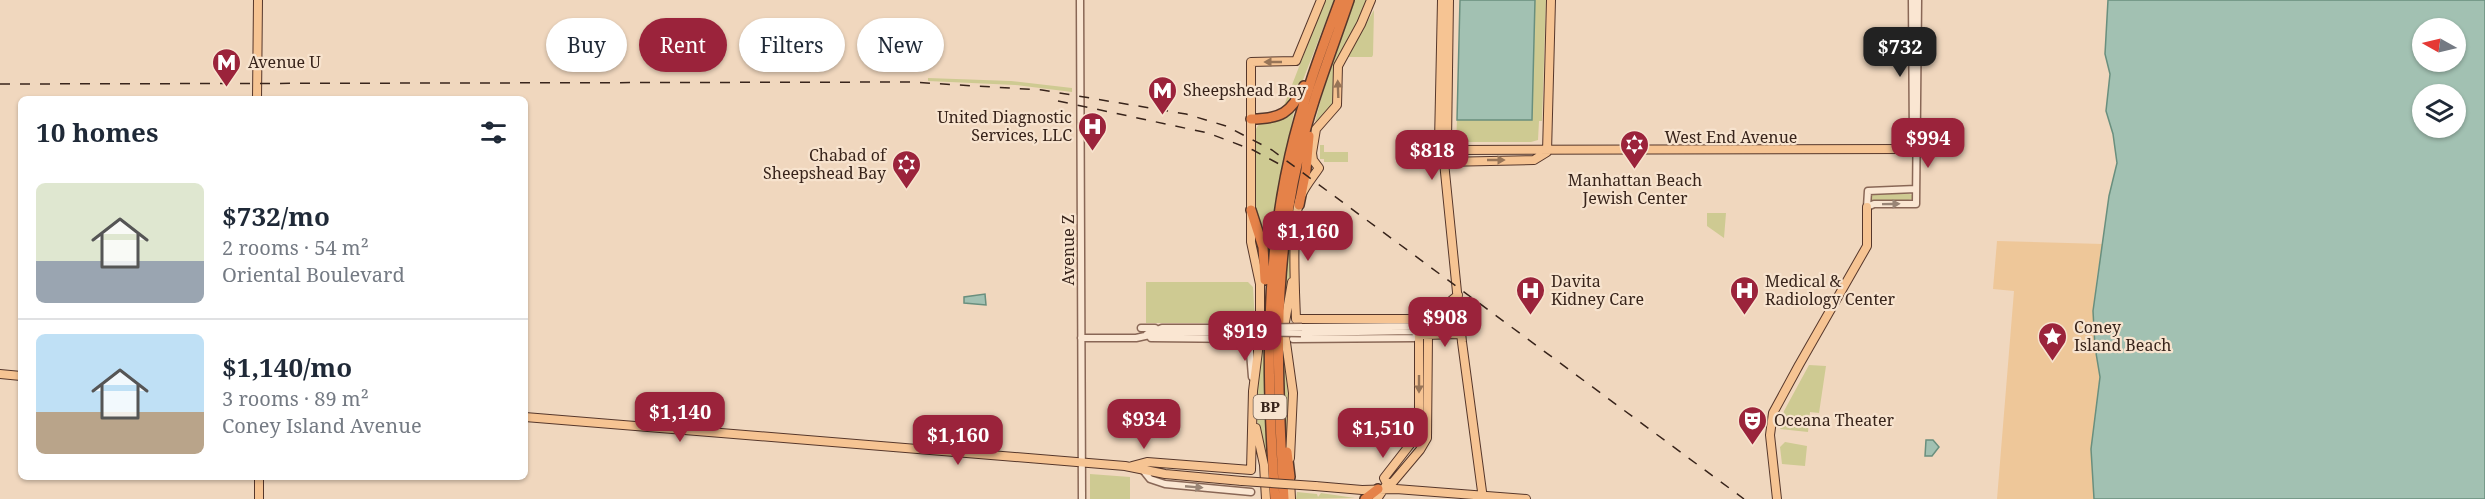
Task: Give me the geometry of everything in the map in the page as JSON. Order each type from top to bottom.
[{"type":"highway","name":"BP","points":[[1275,499],[1268,360],[1269,302],[1276,233],[1296,128],[1340,0]]},
{"type":"highway","name":"BP","points":[[1284,499],[1278,403],[1278,319],[1286,226],[1297,163],[1317,92],[1349,0]]},
{"type":"highway","points":[[1251,119],[1275,118],[1292,107],[1318,60]]},
{"type":"highway","points":[[1299,205],[1317,92]]},
{"type":"highway","points":[[1307,147],[1309,157],[1313,160]]},
{"type":"highway","points":[[1251,210],[1263,247],[1265,284],[1269,302]]},
{"type":"highway","points":[[1278,403],[1290,477]]},
{"type":"highway","points":[[1268,499],[1273,479]]},
{"type":"highway","points":[[1365,499],[1383,487]]},
{"type":"main road","points":[[257,96],[258,0]]},
{"type":"main road","points":[[1129,467],[1148,462],[1250,470],[1254,418],[1253,391],[1260,335],[1260,284],[1251,242],[1251,62],[1295,61],[1321,0]]},
{"type":"main road","points":[[1371,0],[1358,31],[1339,61],[1337,105],[1316,129],[1313,160],[1319,168],[1302,194],[1299,205],[1295,263],[1296,319],[1416,319],[1437,311]]},
{"type":"main road","points":[[1442,0],[1439,142],[1443,152],[1461,334],[1483,497]]},
{"type":"main road","points":[[1443,152],[1447,142],[1449,0]]},
{"type":"main road","points":[[1547,152],[1551,0]]},
{"type":"main road","name":"West End Avenue","points":[[1443,162],[1534,160],[1547,152],[1916,149]]},
{"type":"main road","points":[[1777,499],[1770,435],[1773,413],[1867,246],[1867,207]]},
{"type":"main road","points":[[1291,499],[1293,393],[1284,328],[1295,263]]},
{"type":"main road","points":[[1377,499],[1383,487],[1393,482],[1420,450],[1428,434],[1423,335],[1425,322],[1458,295]]},
{"type":"main road","points":[[1423,335],[1461,334]]},
{"type":"main road","points":[[0,374],[18,376]]},
{"type":"main road","points":[[528,417],[1129,467],[1165,474],[1242,481],[1315,486],[1383,487],[1526,499]]},
{"type":"main road","points":[[1254,418],[1268,499]]},
{"type":"main road","points":[[259,480],[259,499]]},
{"type":"street","name":"Avenue Z","points":[[1080,0],[1082,499]]},
{"type":"street","points":[[1912,0],[1913,143],[1916,149]]},
{"type":"street","points":[[1916,189],[1868,191],[1867,207],[1874,204],[1916,204],[1918,0]]},
{"type":"street","points":[[1302,330],[1417,326],[1425,322]]},
{"type":"street","points":[[1141,328],[1412,331],[1423,335]]},
{"type":"street","points":[[1141,337],[1162,328]]},
{"type":"street","points":[[1141,337],[1160,333],[1245,330]]},
{"type":"street","points":[[1293,339],[1414,338],[1423,335]]},
{"type":"street","points":[[1082,338],[1246,339],[1251,342],[1253,391]]},
{"type":"street","points":[[1142,469],[1150,479],[1165,484],[1251,492]]},
{"type":"shaded area","points":[[1325,0],[1334,0],[1296,98],[1283,108]]},
{"type":"shaded area","points":[[1354,0],[1369,0],[1334,65],[1332,107],[1315,122],[1330,64]]},
{"type":"shaded area","points":[[1460,0],[1535,0],[1532,120],[1457,120]]},
{"type":"shaded area","points":[[1535,0],[1546,0],[1542,121],[1539,121],[1538,140],[1531,142],[1456,142],[1457,120],[1532,120]]},
{"type":"shaded area","points":[[2108,0],[2485,0],[2485,499],[2094,499],[2091,449],[2100,377],[2095,347],[2093,311],[2109,196],[2117,163],[2113,134],[2106,111],[2110,74],[2105,54]]},
{"type":"shaded area","points":[[1374,10],[1372,57],[1347,57]]},
{"type":"shaded area","points":[[928,78],[1011,81],[1072,88],[1072,92],[1015,85],[928,81]]},
{"type":"shaded area","points":[[1294,111],[1268,260],[1255,209],[1255,132],[1265,120]]},
{"type":"shaded area","points":[[1320,145],[1324,145],[1324,152],[1348,152],[1348,162],[1324,162],[1324,159],[1320,159]]},
{"type":"shaded area","points":[[1302,159],[1304,159],[1305,166],[1296,199],[1291,272],[1282,319],[1283,350],[1280,338],[1288,236]]},
{"type":"shaded area","points":[[1872,194],[1913,195],[1912,199],[1908,200],[1872,200]]},
{"type":"shaded area","points":[[1707,213],[1726,213],[1724,238],[1707,226]]},
{"type":"shaded area","points":[[1146,282],[1248,282],[1253,287],[1255,323],[1146,323]]},
{"type":"shaded area","points":[[1263,293],[1266,304],[1264,366],[1268,460],[1256,416],[1255,400],[1263,351]]},
{"type":"shaded area","points":[[985,294],[986,305],[964,303],[964,297]]},
{"type":"shaded area","points":[[1450,311],[1452,329],[1431,329],[1430,326]]},
{"type":"shaded area","points":[[1282,365],[1285,365],[1289,405],[1289,435],[1286,437]]},
{"type":"shaded area","points":[[1809,365],[1826,366],[1819,413],[1810,412],[1808,432],[1780,429],[1784,411]]},
{"type":"shaded area","points":[[1926,440],[1933,440],[1939,447],[1932,456],[1925,456]]},
{"type":"shaded area","points":[[1785,442],[1807,446],[1805,466],[1782,464],[1780,447]]},
{"type":"shaded area","points":[[1090,474],[1130,477],[1130,499],[1090,499]]},
{"type":"shaded area","points":[[1297,492],[1317,494],[1318,497],[1321,493],[1355,498],[1296,499]]},
{"type":"sand","name":"Coney Island Beach","points":[[1997,241],[2103,244],[2093,311],[2095,347],[2100,377],[2091,449],[2094,499],[1997,499],[2014,291],[1993,289]]},
{"type":"railway","points":[[0,84],[910,82],[1042,90],[1186,114],[1226,126],[1272,150],[1744,499]]},
{"type":"railway","points":[[1058,101],[1208,133],[1253,150],[1279,164]]},
{"type":"place","name":"Avenue U","points":[[227,88]]},
{"type":"place","name":"Sheepshead Bay","points":[[1162,116]]},
{"type":"place","name":"United Diagnostic Services, LLC","points":[[1093,152]]},
{"type":"place","name":"Manhattan Beach Jewish Center","points":[[1635,170]]},
{"type":"place","name":"Chabad of Sheepshead Bay","points":[[907,190]]},
{"type":"place","name":"Davita Kidney Care","points":[[1530,316]]},
{"type":"place","name":"Medical & Radiology Center","points":[[1744,316]]},
{"type":"place","name":"Coney Island Beach","points":[[2053,362]]},
{"type":"place","name":"Oceana Theater","points":[[1753,446]]}]
